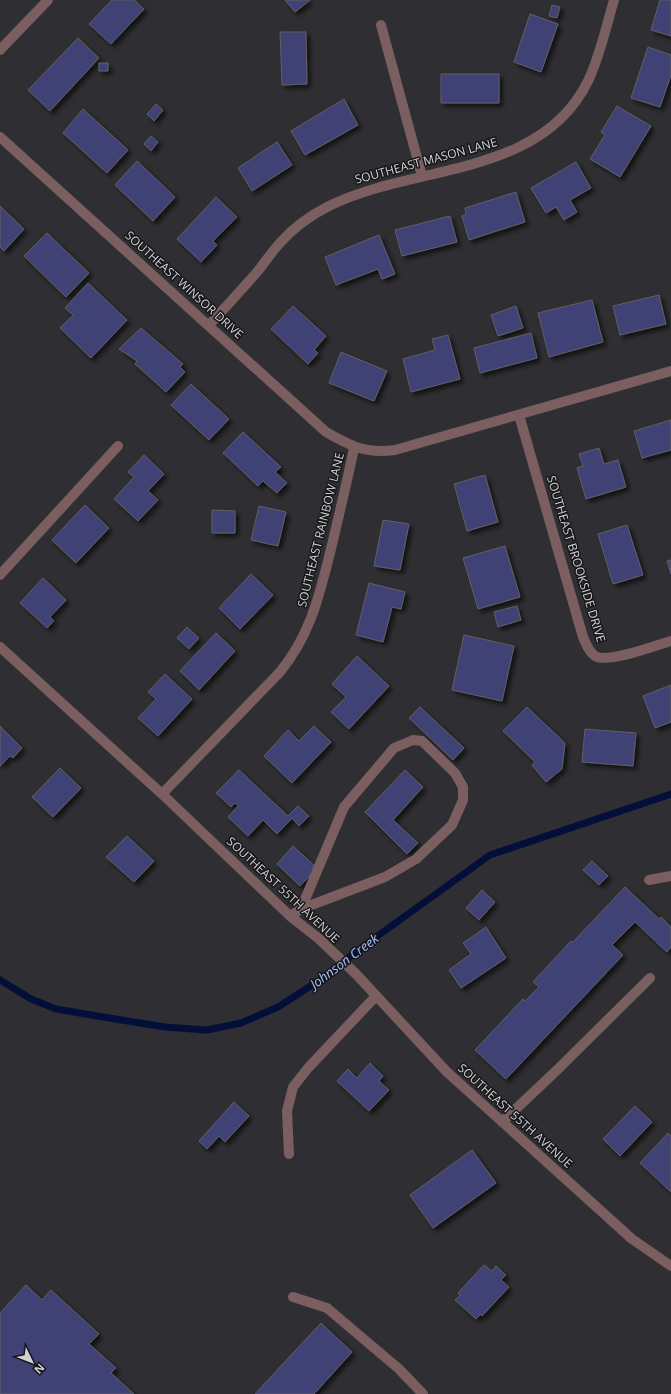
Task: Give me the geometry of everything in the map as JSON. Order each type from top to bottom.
[{"type":"street","points":[[0,50],[48,0]]},
{"type":"street","name":"SOUTHEAST MASON LANE","points":[[209,325],[259,270],[279,244],[308,218],[327,206],[351,196],[497,157],[521,147],[551,128],[577,99],[588,82],[595,65],[614,0]]},
{"type":"street","points":[[381,25],[422,176]]},
{"type":"street","name":"SOUTHEAST WINSOR DRIVE","points":[[0,137],[326,432],[354,448]]},
{"type":"street","name":"SOUTHEAST RAINBOW LANE","points":[[162,794],[280,672],[294,655],[302,641],[318,602],[354,448],[375,451],[395,450],[671,371]]},
{"type":"street","name":"SOUTHEAST BROOKSIDE DRIVE","points":[[519,414],[583,637],[590,651],[594,655],[604,658],[616,657],[671,641]]},
{"type":"street","points":[[0,575],[118,446]]},
{"type":"street","name":"SOUTHEAST 55TH AVENUE","points":[[0,647],[162,794],[290,916],[318,938],[356,974],[447,1072],[632,1239],[670,1262]]},
{"type":"street","points":[[290,916],[301,909],[385,878],[416,859],[452,825],[463,800],[463,787],[455,773],[422,742],[413,740],[394,748],[344,807],[301,909]]},
{"type":"street","points":[[649,880],[671,876]]},
{"type":"street","points":[[502,1122],[650,978]]},
{"type":"street","points":[[289,1154],[287,1111],[293,1087],[308,1068],[376,996]]},
{"type":"street","points":[[293,1298],[327,1308],[399,1369],[422,1394]]},
{"type":"building","points":[[112,0],[134,0],[144,9],[111,44],[89,24]]},
{"type":"building","points":[[285,0],[310,0],[295,12]]},
{"type":"building","points":[[660,0],[671,0],[671,36],[651,30]]},
{"type":"building","points":[[552,5],[560,7],[557,18],[549,16]]},
{"type":"building","points":[[530,14],[558,24],[541,72],[514,62]]},
{"type":"building","points":[[280,32],[306,32],[307,84],[282,85]]},
{"type":"building","points":[[78,38],[99,58],[50,111],[28,90]]},
{"type":"building","points":[[648,47],[671,55],[671,75],[660,107],[631,98]]},
{"type":"building","points":[[99,63],[108,63],[108,71],[99,71]]},
{"type":"building","points":[[441,74],[499,74],[499,103],[441,103]]},
{"type":"building","points":[[344,99],[358,125],[305,155],[291,131]]},
{"type":"building","points":[[156,104],[163,110],[154,121],[147,114]]},
{"type":"building","points":[[617,106],[651,126],[620,177],[590,159],[605,135],[601,132]]},
{"type":"building","points":[[83,109],[128,150],[107,173],[63,133]]},
{"type":"building","points":[[151,136],[158,142],[151,151],[144,144]]},
{"type":"building","points":[[277,142],[292,165],[252,191],[238,168]]},
{"type":"building","points":[[137,161],[175,197],[153,221],[115,185]]},
{"type":"building","points":[[576,162],[591,188],[570,200],[577,212],[564,220],[556,207],[546,213],[531,188]]},
{"type":"building","points":[[516,192],[525,222],[469,240],[462,216],[466,214],[465,208]]},
{"type":"building","points":[[216,197],[237,217],[213,241],[217,245],[201,262],[177,239]]},
{"type":"building","points":[[0,206],[24,229],[4,251],[0,247]]},
{"type":"building","points":[[450,216],[457,242],[402,256],[395,230]]},
{"type":"building","points":[[47,233],[89,273],[66,297],[24,256]]},
{"type":"building","points":[[379,235],[395,274],[382,279],[378,269],[336,285],[325,257]]},
{"type":"building","points":[[88,283],[127,320],[91,358],[60,328],[73,315],[65,308]]},
{"type":"building","points":[[659,295],[666,324],[620,335],[613,306]]},
{"type":"building","points":[[592,300],[603,342],[549,357],[538,313]]},
{"type":"building","points":[[293,306],[326,336],[314,350],[318,353],[308,364],[271,329]]},
{"type":"building","points":[[516,306],[523,328],[498,336],[491,315]]},
{"type":"building","points":[[141,328],[183,364],[180,367],[185,372],[166,392],[135,364],[137,361],[119,349]]},
{"type":"building","points":[[531,333],[537,358],[480,373],[474,348]]},
{"type":"building","points":[[448,335],[460,379],[411,392],[403,359],[435,350],[432,339]]},
{"type":"building","points":[[341,352],[387,371],[374,401],[329,383]]},
{"type":"building","points":[[191,384],[229,419],[209,440],[171,405]]},
{"type":"building","points":[[671,420],[671,450],[642,458],[634,431]]},
{"type":"building","points":[[243,432],[281,467],[275,472],[287,483],[277,493],[263,481],[258,486],[223,453]]},
{"type":"building","points":[[599,448],[604,464],[618,460],[626,487],[586,499],[577,468],[583,466],[579,454]]},
{"type":"building","points":[[144,455],[164,474],[148,491],[158,500],[138,521],[114,499],[134,477],[128,472]]},
{"type":"building","points":[[485,475],[498,522],[467,531],[454,484]]},
{"type":"building","points":[[85,505],[109,528],[76,563],[52,540]]},
{"type":"building","points":[[259,506],[286,512],[278,546],[251,540]]},
{"type":"building","points":[[212,510],[235,511],[235,533],[212,533]]},
{"type":"building","points":[[383,520],[409,524],[400,570],[374,566]]},
{"type":"building","points":[[627,525],[643,575],[613,584],[598,534]]},
{"type":"building","points":[[505,546],[520,597],[478,609],[463,558]]},
{"type":"building","points":[[671,560],[671,574],[667,561]]},
{"type":"building","points":[[251,574],[273,595],[240,629],[219,608]]},
{"type":"building","points":[[43,578],[66,600],[50,617],[54,621],[47,628],[20,603]]},
{"type":"building","points":[[369,583],[405,592],[401,609],[392,607],[383,642],[356,635]]},
{"type":"building","points":[[517,606],[521,620],[498,627],[494,612]]},
{"type":"building","points":[[187,627],[199,638],[189,649],[177,638]]},
{"type":"building","points":[[216,633],[235,651],[199,690],[180,671]]},
{"type":"building","points":[[464,635],[514,646],[502,701],[452,690]]},
{"type":"building","points":[[357,656],[389,686],[349,729],[331,712],[346,697],[332,684]]},
{"type":"building","points":[[165,674],[192,699],[158,736],[138,718],[156,699],[148,692]]},
{"type":"building","points":[[671,685],[671,722],[655,728],[643,696]]},
{"type":"building","points":[[420,707],[464,748],[453,760],[409,718]]},
{"type":"building","points":[[527,707],[565,743],[562,769],[546,782],[532,765],[535,762],[503,731]]},
{"type":"building","points":[[0,726],[22,748],[13,758],[10,756],[0,766]]},
{"type":"building","points":[[314,726],[331,742],[292,783],[264,756],[288,730],[299,741]]},
{"type":"building","points":[[585,729],[636,733],[633,766],[582,762]]},
{"type":"building","points":[[60,768],[81,788],[53,817],[32,797]]},
{"type":"building","points":[[239,770],[288,816],[298,806],[309,816],[299,826],[292,818],[277,834],[263,820],[248,836],[228,817],[238,806],[235,803],[231,807],[216,793]]},
{"type":"building","points":[[405,770],[423,787],[393,820],[418,843],[407,854],[365,812]]},
{"type":"building","points":[[127,836],[154,861],[134,882],[106,857]]},
{"type":"building","points":[[293,846],[317,868],[300,886],[277,864]]},
{"type":"building","points":[[592,861],[608,876],[599,885],[583,870]]},
{"type":"building","points":[[625,887],[659,919],[661,917],[671,927],[671,947],[667,952],[635,922],[612,945],[623,955],[506,1079],[475,1050],[523,999],[525,1001],[539,987],[533,982],[571,941],[573,942]]},
{"type":"building","points":[[482,890],[495,902],[479,920],[466,908]]},
{"type":"building","points":[[486,927],[506,958],[461,988],[449,970],[471,954],[463,943]]},
{"type":"building","points":[[370,1063],[383,1076],[379,1081],[389,1090],[369,1111],[337,1081],[348,1069],[357,1078]]},
{"type":"building","points":[[234,1102],[249,1116],[225,1142],[219,1136],[207,1149],[199,1141]]},
{"type":"building","points":[[635,1106],[652,1122],[620,1156],[603,1139]]},
{"type":"building","points":[[668,1133],[671,1136],[671,1192],[640,1163]]},
{"type":"building","points":[[472,1150],[496,1183],[433,1228],[410,1195]]},
{"type":"building","points":[[484,1265],[492,1271],[496,1266],[506,1275],[501,1280],[509,1287],[482,1316],[481,1314],[476,1319],[455,1300],[460,1295],[458,1293]]},
{"type":"building","points":[[26,1285],[42,1300],[51,1290],[99,1334],[89,1344],[116,1368],[111,1373],[134,1394],[0,1394],[0,1313]]},
{"type":"building","points":[[321,1323],[352,1352],[314,1394],[255,1394]]},
{"type":"waterway","name":"Johnson Creek","points":[[0,980],[31,999],[56,1009],[165,1027],[207,1030],[241,1023],[278,1007],[323,978],[365,945],[490,855],[671,794]]}]
